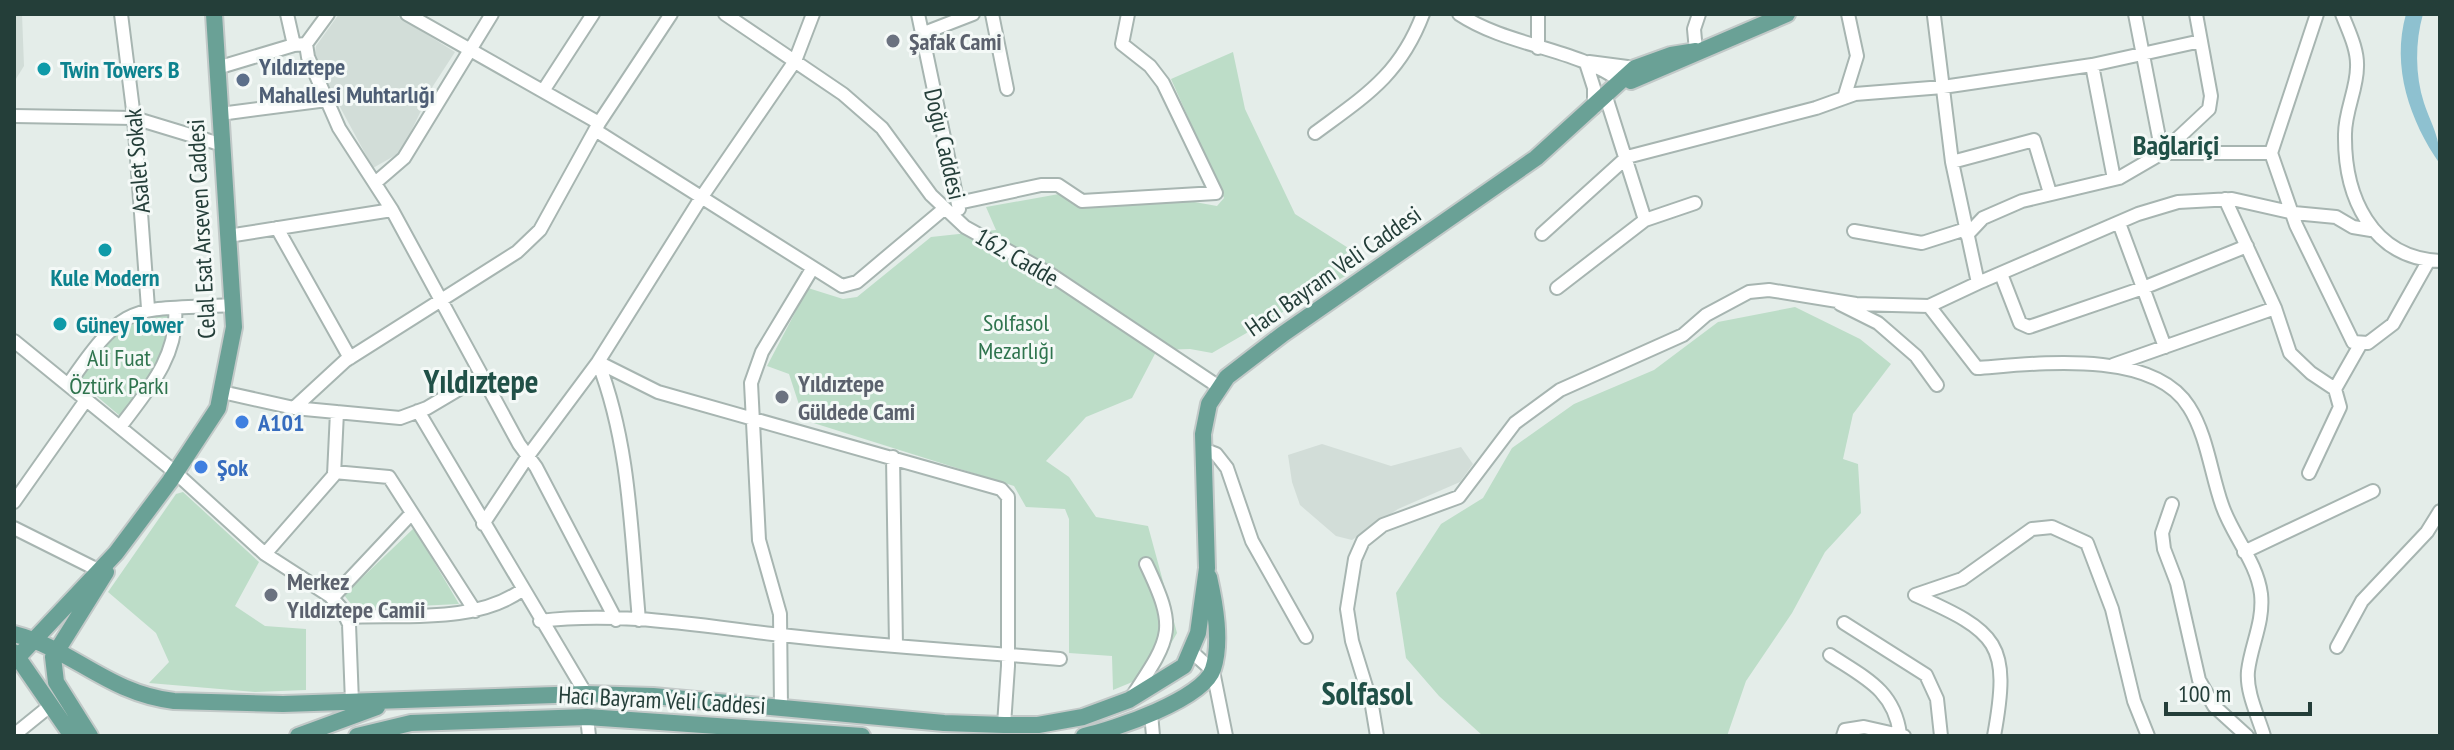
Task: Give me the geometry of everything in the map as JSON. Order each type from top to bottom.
[{"type":"main road","name":"Celal Esat Arseven Caddesi","points":[[116,553],[176,473],[218,408],[234,327],[214,14]]},
{"type":"main road","name":"Hacı Bayram Veli Caddesi","points":[[1207,568],[1203,449],[1205,418],[1219,387],[1283,334],[1526,166],[1600,103],[1635,68],[1671,55],[1696,51],[1787,14]]},
{"type":"main road","name":"Hacı Bayram Veli Caddesi","points":[[1622,82],[1682,61],[1696,51]]},
{"type":"main road","points":[[18,659],[33,639],[116,553]]},
{"type":"main road","points":[[18,659],[37,669],[54,654],[116,553]]},
{"type":"main road","points":[[14,634],[33,639],[54,654],[117,687],[159,699],[234,704],[389,702],[586,694],[713,699],[944,723],[1038,725],[1083,717],[1129,700],[1174,676],[1192,652],[1198,633],[1207,568]]},
{"type":"main road","points":[[1084,736],[1151,713],[1191,693],[1213,671],[1215,627],[1207,568]]},
{"type":"main road","points":[[54,654],[56,682],[90,736]]},
{"type":"main road","points":[[18,659],[72,736]]},
{"type":"main road","points":[[298,736],[389,702]]},
{"type":"main road","name":"Hacı Bayram Veli Caddesi","points":[[357,736],[411,723],[443,729],[587,717],[722,730],[862,736]]},
{"type":"street","name":"Asalet Sokak","points":[[121,14],[134,118],[148,308]]},
{"type":"street","points":[[287,14],[339,128],[392,210],[616,620]]},
{"type":"street","points":[[217,68],[300,44],[328,14]]},
{"type":"street","points":[[407,14],[543,91],[701,198],[842,286],[857,282],[945,208]]},
{"type":"street","points":[[375,183],[404,158],[492,14]]},
{"type":"street","points":[[543,91],[593,14]]},
{"type":"street","points":[[294,408],[350,358],[517,252],[540,230],[597,126],[671,14]]},
{"type":"street","name":"162. Cadde","points":[[725,14],[843,94],[882,128],[945,208],[965,227],[1050,274],[1219,387]]},
{"type":"street","points":[[483,524],[528,456],[598,362],[701,198],[795,61],[813,14]]},
{"type":"street","name":"Doğu Caddesi","points":[[918,14],[924,33],[933,98],[952,161],[965,227]]},
{"type":"street","points":[[924,33],[973,14]]},
{"type":"street","points":[[992,14],[1007,89]]},
{"type":"street","points":[[958,203],[1041,185],[1058,185],[1082,201],[1216,193],[1163,83],[1150,66],[1122,44],[1128,14]]},
{"type":"street","points":[[1315,133],[1373,90],[1406,54],[1423,14]]},
{"type":"street","points":[[1459,14],[1514,41],[1586,63],[1622,82]]},
{"type":"street","points":[[1538,14],[1538,48]]},
{"type":"street","points":[[1696,51],[1694,29],[1699,14]]},
{"type":"street","points":[[1844,98],[1857,56],[1848,14]]},
{"type":"street","points":[[2135,14],[2162,153]]},
{"type":"street","points":[[1854,231],[1922,243],[1967,232],[1983,218],[2050,193],[2114,179],[2162,153],[2209,109],[2211,96],[2196,14]]},
{"type":"street","points":[[2317,14],[2271,153],[2294,213],[2353,342],[2360,345],[2368,343],[2393,324],[2434,260],[2395,252],[2371,230],[2356,197],[2347,160],[2345,133],[2357,67],[2342,14]]},
{"type":"street","points":[[1936,15],[1952,162],[1978,283]]},
{"type":"street","points":[[1542,234],[1627,157],[1762,123],[1844,98],[2092,65],[2201,41]]},
{"type":"street","points":[[1586,63],[1603,62],[1635,68]]},
{"type":"street","points":[[1586,63],[1600,103],[1627,157],[1645,220]]},
{"type":"street","points":[[2092,65],[2114,179]]},
{"type":"street","points":[[220,114],[327,100]]},
{"type":"street","points":[[14,116],[134,118],[223,145]]},
{"type":"street","points":[[1952,162],[2034,140],[2050,193]]},
{"type":"street","points":[[2162,153],[2271,153]]},
{"type":"street","points":[[1377,736],[1347,609],[1348,586],[1363,541],[1383,525],[1459,497],[1515,423],[1560,390],[1683,335],[1726,304],[1749,292],[1769,290],[1834,300],[1929,306],[2119,223],[2178,202],[2225,199],[2294,213],[2336,217],[2353,227],[2371,230]]},
{"type":"street","points":[[2225,199],[2275,308],[2290,353],[2311,373],[2335,389],[2340,407],[2309,473]]},
{"type":"street","points":[[1557,288],[1645,220],[1695,203]]},
{"type":"street","points":[[228,236],[392,210]]},
{"type":"street","points":[[2119,223],[2165,347]]},
{"type":"street","points":[[277,228],[350,358]]},
{"type":"street","points":[[2001,274],[2020,323],[2029,327],[2143,288],[2247,246]]},
{"type":"street","points":[[781,707],[778,673],[782,635],[780,614],[759,540],[754,501],[756,433],[751,417],[751,383],[762,352],[812,269]]},
{"type":"street","points":[[1834,300],[1878,323],[1916,356],[1937,385]]},
{"type":"street","points":[[68,385],[108,329],[126,316],[148,308],[233,305]]},
{"type":"street","points":[[1929,306],[1977,368],[2061,362],[2113,365],[2165,386],[2189,405],[2230,530],[2254,570],[2261,593],[2260,625],[2248,683],[2264,736]]},
{"type":"street","points":[[120,427],[156,377],[173,346],[175,308]]},
{"type":"street","points":[[2113,365],[2275,308]]},
{"type":"street","points":[[14,341],[176,473],[265,554],[332,598],[346,617],[352,702]]},
{"type":"street","points":[[2335,389],[2360,345]]},
{"type":"street","points":[[598,362],[658,392],[1001,489],[1008,497],[1008,654],[1004,725]]},
{"type":"street","points":[[598,362],[615,406],[630,507],[639,620]]},
{"type":"street","points":[[222,392],[294,408],[400,418],[481,376]]},
{"type":"street","points":[[14,502],[86,400]]},
{"type":"street","points":[[418,411],[586,694]]},
{"type":"street","points":[[265,554],[326,487],[334,472],[337,412]]},
{"type":"street","points":[[1203,449],[1216,454],[1227,468],[1252,541],[1306,637]]},
{"type":"street","points":[[893,457],[896,646]]},
{"type":"street","points":[[334,472],[389,477],[475,611]]},
{"type":"street","points":[[2244,552],[2373,491]]},
{"type":"street","points":[[2172,504],[2162,533],[2164,549],[2177,583],[2199,680],[2214,706],[2247,736]]},
{"type":"street","points":[[2337,647],[2362,601],[2427,532],[2440,511]]},
{"type":"street","points":[[332,598],[411,514]]},
{"type":"street","points":[[1994,736],[2002,672],[1996,647],[1984,632],[1915,595],[1962,579],[2032,529],[2052,527],[2087,543],[2112,609],[2134,701],[2148,736]]},
{"type":"street","points":[[14,528],[98,570]]},
{"type":"street","points":[[1129,700],[1159,655],[1169,630],[1165,604],[1146,564]]},
{"type":"street","points":[[346,617],[475,611],[503,604],[522,590]]},
{"type":"street","points":[[540,621],[574,617],[639,620],[1060,659]]},
{"type":"street","points":[[1844,623],[1926,675],[1937,699],[1941,736]]},
{"type":"street","points":[[1192,652],[1213,671],[1226,736]]},
{"type":"street","points":[[1830,655],[1890,698],[1902,735],[1864,727],[1845,730],[1843,736]]},
{"type":"street","points":[[14,735],[51,705]]},
{"type":"street","points":[[1151,713],[1153,736]]},
{"type":"street","points":[[587,717],[589,736]]},
{"type":"shaded area","points":[[14,14],[22,14],[24,66],[14,82]]},
{"type":"shaded area","points":[[339,14],[394,14],[455,52],[433,86],[401,152],[373,168],[314,59],[316,46]]},
{"type":"shaded area","points":[[1322,444],[1391,466],[1461,447],[1473,464],[1460,482],[1398,509],[1352,540],[1336,536],[1300,505],[1292,482],[1288,455]]},
{"type":"green space","name":"Solfasol Mezarlığı","points":[[1233,52],[1245,109],[1295,214],[1353,251],[1347,275],[1212,353],[1190,349],[1157,350],[1132,398],[1086,417],[1046,461],[1069,477],[1096,517],[1148,526],[1177,633],[1154,673],[1113,690],[1112,656],[1069,653],[1069,519],[1065,509],[1026,507],[1014,486],[804,420],[789,374],[767,366],[808,288],[843,299],[857,297],[931,237],[996,230],[986,207],[1059,194],[1088,207],[1189,201],[1217,206],[1224,198],[1171,79]]},
{"type":"green space","points":[[1795,307],[1860,339],[1891,364],[1853,414],[1843,459],[1858,464],[1861,513],[1825,552],[1792,613],[1746,681],[1727,736],[1483,736],[1439,696],[1406,658],[1396,593],[1441,524],[1483,498],[1512,448],[1574,404],[1654,370],[1718,322]]},
{"type":"green space","name":"Ali Fuat Öztürk Parkı","points":[[170,312],[167,350],[120,416],[79,381],[80,376],[118,325],[128,319]]},
{"type":"green space","points":[[183,492],[259,562],[235,606],[265,626],[306,629],[306,690],[255,692],[149,683],[169,662],[156,633],[108,592],[176,494]]},
{"type":"green space","points":[[414,528],[459,604],[355,609],[344,595]]},
{"type":"water","points":[[2406,14],[2423,14],[2417,47],[2418,70],[2424,103],[2437,139],[2440,164],[2420,130],[2406,93],[2401,54]]},
{"type":"place","name":"Şafak Cami","points":[[893,41]]},
{"type":"place","name":"Twin Towers B","points":[[44,69]]},
{"type":"place","name":"Yıldıztepe Mahallesi Muhtarlığı","points":[[243,80]]},
{"type":"place","name":"Kule Modern","points":[[105,250]]},
{"type":"place","name":"Güney Tower","points":[[60,324]]},
{"type":"place","name":"Yıldıztepe Güldede Cami","points":[[782,397]]},
{"type":"place","name":"A101","points":[[242,422]]},
{"type":"place","name":"Şok","points":[[201,467]]},
{"type":"place","name":"Merkez Yıldıztepe Camii","points":[[271,595]]},
{"type":"district","name":"Bağlariçi","points":[[2176,144]]},
{"type":"district","name":"Yıldıztepe","points":[[481,381]]},
{"type":"district","name":"Solfasol","points":[[1367,693]]}]
